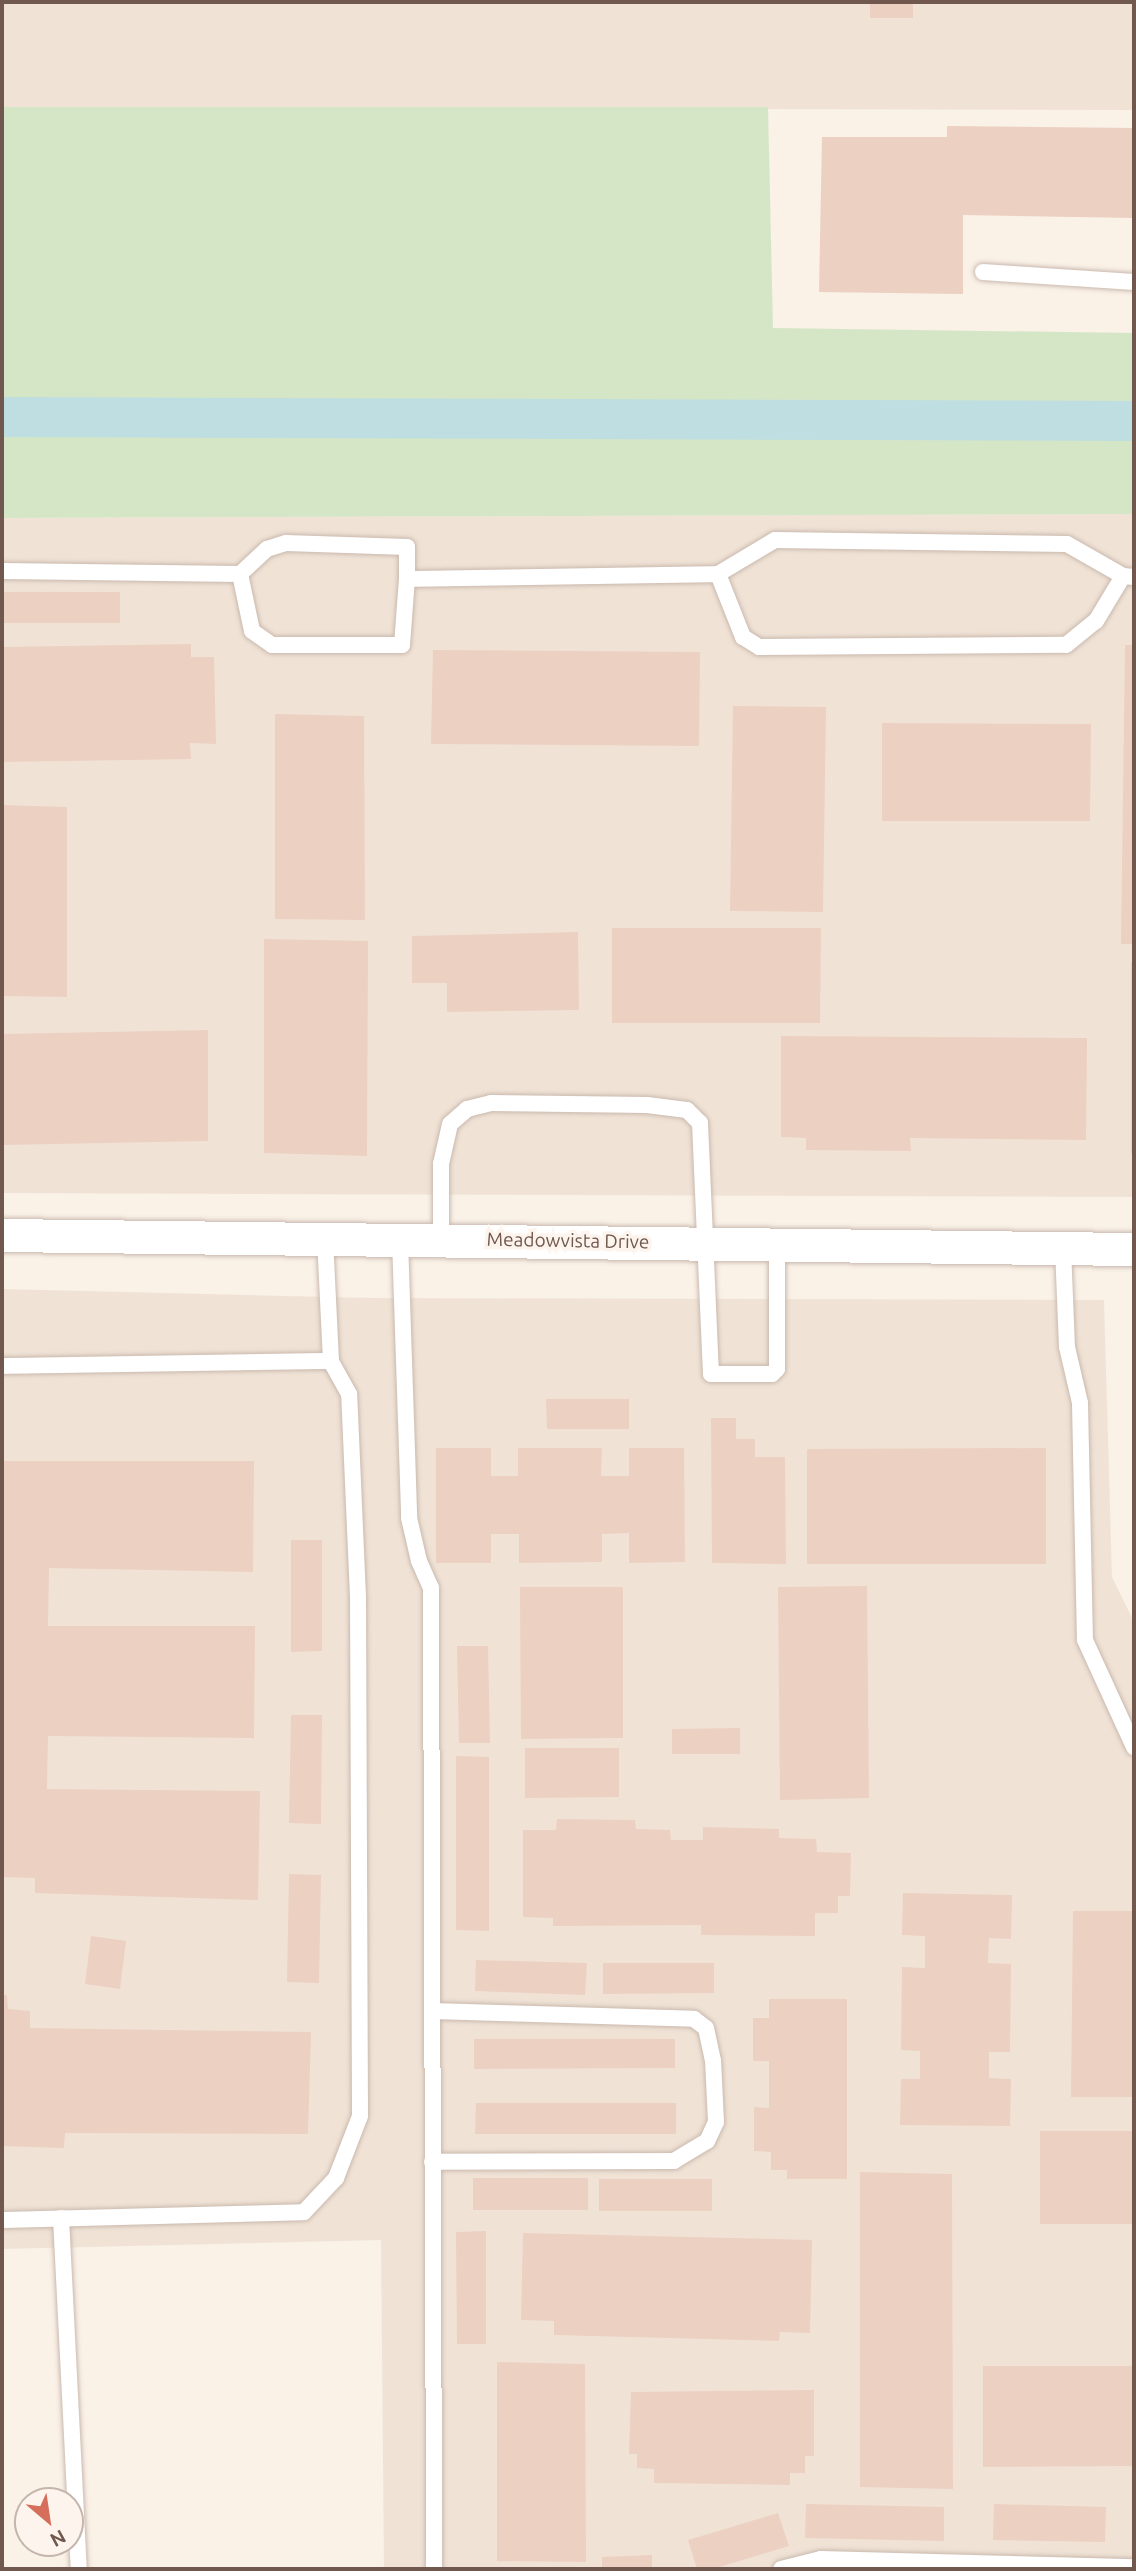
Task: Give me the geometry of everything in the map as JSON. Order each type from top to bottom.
[{"type":"street","name":"Meadowvista Drive","points":[[2,1235],[1134,1249]]},
{"type":"lane","points":[[982,272],[1134,282]]},
{"type":"lane","points":[[407,579],[718,574],[775,540],[1067,544],[1128,576],[1096,621],[1066,645],[759,647],[743,637],[718,574]]},
{"type":"lane","points":[[2,571],[240,574],[267,549],[286,543],[407,547],[402,645],[272,645],[252,631],[240,574]]},
{"type":"lane","points":[[441,1240],[440,1164],[450,1124],[467,1109],[491,1103],[687,1110],[700,1124],[703,1143],[708,1368],[711,1374],[772,1374],[777,1369],[776,1244]]},
{"type":"lane","points":[[2,2220],[304,2212],[335,2178],[360,2116],[357,1583],[349,1394],[331,1361],[325,1239]]},
{"type":"lane","points":[[400,1240],[410,1518],[419,1561],[431,1588],[434,2569]]},
{"type":"lane","points":[[1063,1248],[1067,1347],[1080,1403],[1086,1640],[1134,1747]]},
{"type":"lane","points":[[2,1366],[331,1361]]},
{"type":"lane","points":[[432,2011],[694,2019],[706,2028],[713,2060],[716,2122],[707,2141],[674,2161],[432,2162]]},
{"type":"lane","points":[[61,2218],[79,2569]]},
{"type":"lane","points":[[781,2569],[821,2559],[1134,2567]]},
{"type":"shaded area","points":[[2,2],[1134,2],[1134,110],[2,107]]},
{"type":"shaded area","points":[[1134,514],[1134,1197],[2,1193],[2,518]]},
{"type":"shaded area","points":[[2,1289],[372,1298],[1104,1300],[1112,1577],[1134,1622],[1134,2569],[384,2569],[381,2240],[2,2249]]},
{"type":"green space","points":[[2,107],[768,107],[773,328],[1134,333],[1134,514],[2,518]]},
{"type":"building","points":[[870,2],[913,2],[913,18],[870,18]]},
{"type":"building","points":[[947,126],[1134,128],[1134,218],[963,215],[963,294],[819,292],[822,137],[947,137]]},
{"type":"building","points":[[2,592],[120,592],[120,623],[2,623]]},
{"type":"building","points":[[191,644],[191,657],[214,657],[216,744],[190,743],[191,759],[2,762],[2,647]]},
{"type":"building","points":[[1125,645],[1134,645],[1134,944],[1121,944]]},
{"type":"building","points":[[433,650],[700,652],[699,746],[431,744]]},
{"type":"building","points":[[733,706],[826,707],[823,912],[730,911]]},
{"type":"building","points":[[275,714],[364,716],[365,920],[275,919]]},
{"type":"building","points":[[882,723],[1091,724],[1090,821],[882,821]]},
{"type":"building","points":[[2,805],[67,807],[67,997],[2,996]]},
{"type":"building","points":[[612,928],[821,928],[820,1023],[612,1023]]},
{"type":"building","points":[[578,932],[579,1010],[447,1012],[447,983],[412,983],[412,936]]},
{"type":"building","points":[[264,939],[368,941],[367,1156],[264,1153]]},
{"type":"building","points":[[1131,962],[1134,962],[1134,1153],[1131,1153]]},
{"type":"building","points":[[208,1030],[208,1141],[2,1145],[2,1034]]},
{"type":"building","points":[[781,1036],[1087,1038],[1086,1140],[910,1138],[911,1151],[806,1150],[806,1138],[781,1137]]},
{"type":"building","points":[[546,1399],[629,1399],[629,1429],[547,1429]]},
{"type":"building","points":[[711,1418],[736,1418],[736,1439],[755,1439],[755,1457],[785,1457],[786,1564],[712,1563]]},
{"type":"building","points":[[436,1448],[491,1448],[491,1476],[518,1476],[518,1448],[602,1448],[601,1476],[629,1476],[629,1448],[684,1448],[685,1562],[629,1563],[629,1533],[602,1534],[602,1562],[519,1563],[519,1534],[491,1534],[491,1563],[436,1563]]},
{"type":"building","points":[[1046,1448],[1046,1564],[807,1564],[807,1449]]},
{"type":"building","points":[[2,1461],[254,1461],[253,1572],[49,1568],[48,1626],[255,1626],[254,1738],[48,1736],[47,1789],[260,1791],[258,1900],[35,1893],[35,1878],[2,1877]]},
{"type":"building","points":[[291,1540],[322,1540],[322,1651],[291,1652]]},
{"type":"building","points":[[867,1586],[869,1798],[780,1800],[778,1587]]},
{"type":"building","points":[[520,1587],[623,1587],[623,1738],[521,1739]]},
{"type":"building","points":[[457,1646],[488,1646],[490,1743],[459,1743]]},
{"type":"building","points":[[291,1715],[322,1715],[321,1824],[289,1823]]},
{"type":"building","points":[[740,1728],[740,1754],[672,1754],[672,1729]]},
{"type":"building","points":[[525,1748],[619,1748],[619,1797],[525,1798]]},
{"type":"building","points":[[456,1756],[489,1757],[489,1931],[456,1930]]},
{"type":"building","points":[[557,1819],[635,1820],[636,1829],[670,1830],[671,1840],[703,1840],[703,1827],[779,1829],[779,1838],[816,1839],[817,1852],[851,1853],[850,1896],[838,1896],[838,1913],[815,1913],[815,1936],[701,1935],[701,1925],[553,1926],[553,1918],[523,1917],[523,1830],[556,1830]]},
{"type":"building","points":[[289,1874],[321,1875],[319,1983],[287,1982]]},
{"type":"building","points":[[903,1893],[1012,1895],[1011,1939],[989,1938],[988,1963],[1011,1964],[1010,2052],[989,2052],[989,2078],[1011,2079],[1010,2126],[900,2125],[901,2079],[920,2079],[920,2051],[901,2050],[902,1967],[925,1968],[925,1936],[902,1935]]},
{"type":"building","points":[[1073,1911],[1134,1911],[1134,2097],[1071,2097]]},
{"type":"building","points":[[91,1936],[126,1941],[120,1989],[85,1984]]},
{"type":"building","points":[[476,1960],[587,1963],[585,1995],[475,1991]]},
{"type":"building","points":[[603,1963],[714,1963],[714,1993],[603,1994]]},
{"type":"building","points":[[2,1995],[7,1995],[8,2009],[30,2011],[30,2028],[311,2032],[308,2134],[65,2133],[64,2148],[2,2146]]},
{"type":"building","points":[[769,1999],[847,1999],[847,2179],[787,2179],[787,2170],[771,2170],[771,2152],[754,2151],[754,2107],[769,2108],[769,2061],[753,2061],[753,2018],[769,2018]]},
{"type":"building","points":[[474,2039],[675,2039],[675,2068],[474,2069]]},
{"type":"building","points":[[476,2103],[676,2103],[676,2134],[475,2134]]},
{"type":"building","points":[[1040,2131],[1134,2131],[1134,2224],[1040,2224]]},
{"type":"building","points":[[860,2172],[952,2174],[953,2489],[860,2487]]},
{"type":"building","points":[[473,2178],[588,2178],[588,2210],[473,2210]]},
{"type":"building","points":[[599,2179],[712,2179],[712,2211],[599,2211]]},
{"type":"building","points":[[486,2231],[486,2344],[457,2344],[456,2232]]},
{"type":"building","points":[[523,2233],[812,2240],[810,2333],[780,2332],[779,2341],[554,2335],[554,2321],[521,2320]]},
{"type":"building","points":[[497,2362],[585,2364],[586,2562],[497,2561]]},
{"type":"building","points":[[983,2366],[1134,2366],[1134,2466],[983,2467]]},
{"type":"building","points":[[814,2390],[814,2456],[805,2456],[805,2473],[790,2473],[790,2485],[654,2483],[654,2469],[637,2468],[637,2454],[629,2454],[631,2392]]},
{"type":"building","points":[[806,2504],[944,2507],[944,2541],[805,2538]]},
{"type":"building","points":[[994,2504],[1106,2507],[1105,2542],[993,2540]]},
{"type":"building","points":[[778,2513],[789,2546],[713,2569],[697,2569],[688,2540]]},
{"type":"building","points":[[652,2555],[652,2569],[602,2569],[602,2557]]},
{"type":"waterway","points":[[2,417],[1134,421]]}]
